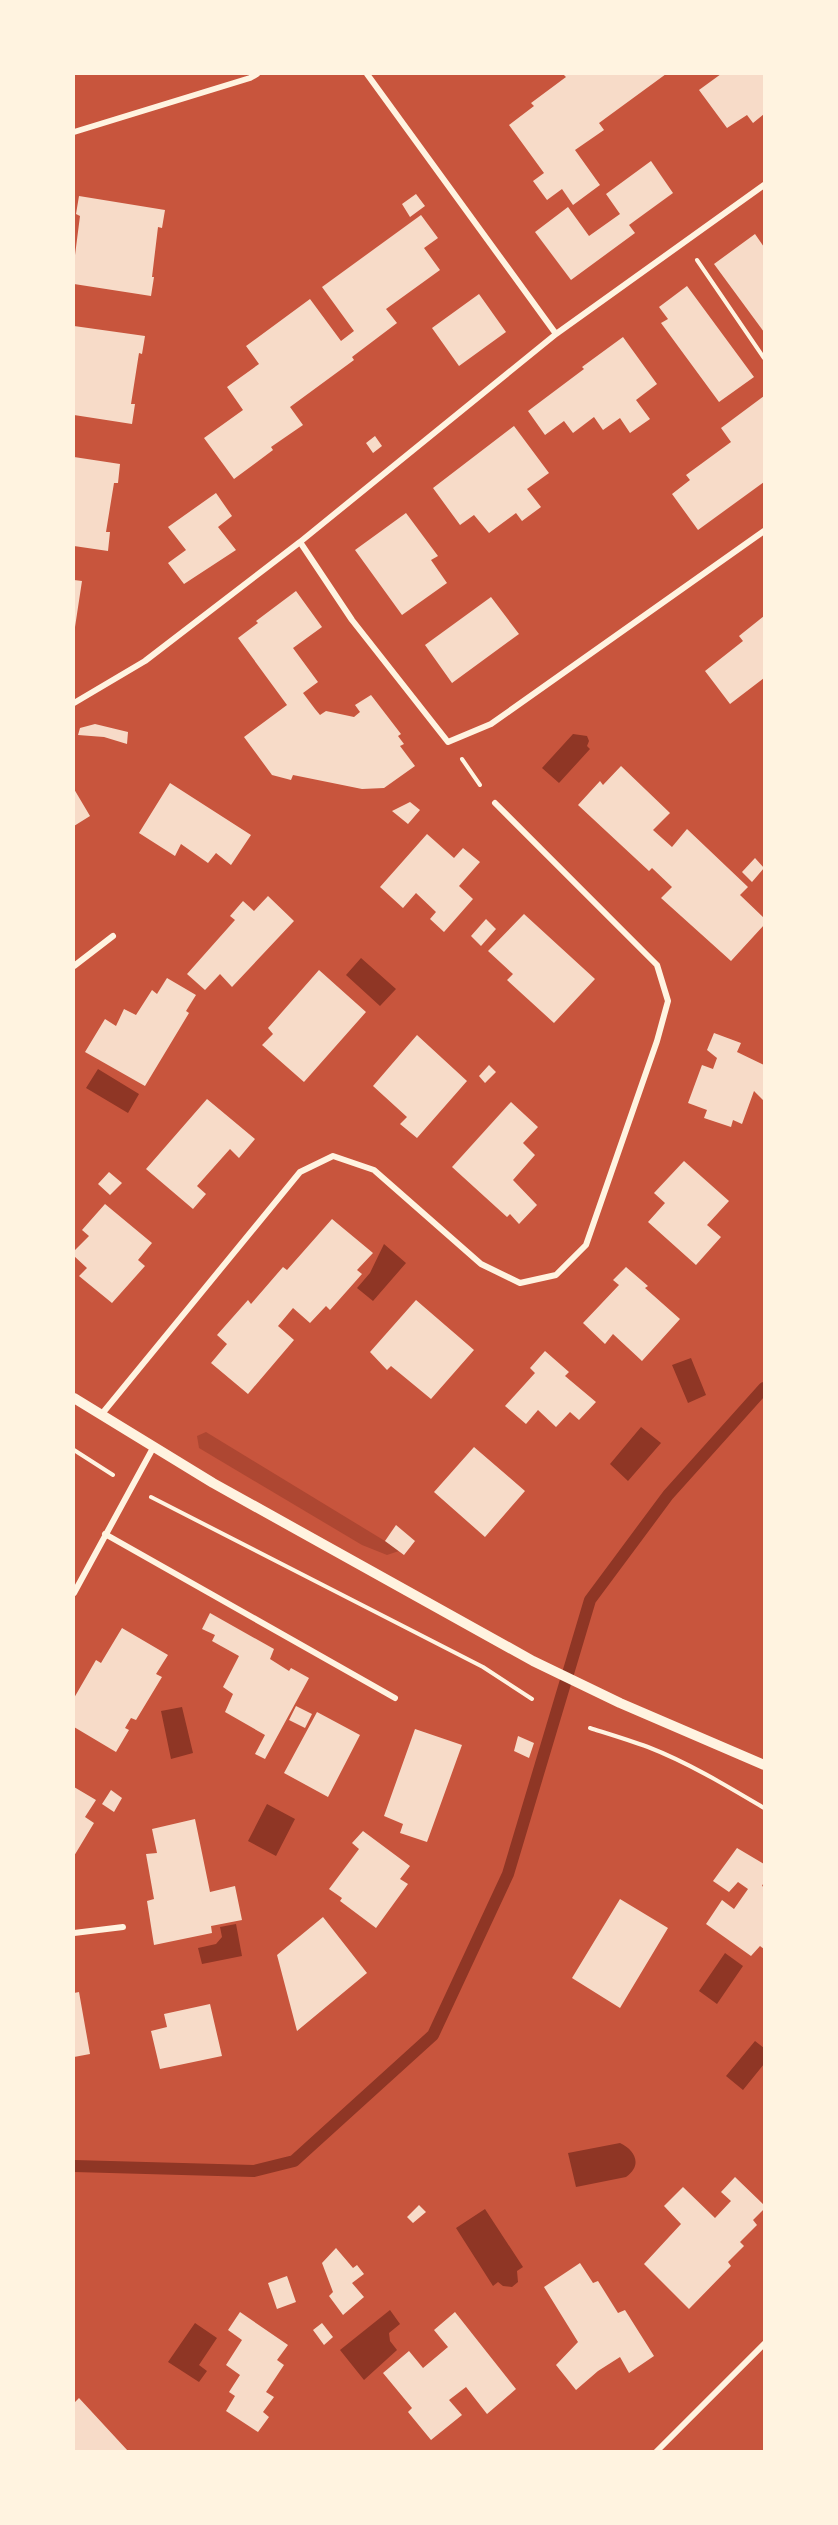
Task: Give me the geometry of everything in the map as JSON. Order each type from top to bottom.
[{"type":"street","points":[[74,132],[198,95],[257,74]]},
{"type":"street","points":[[367,74],[556,334]]},
{"type":"street","points":[[74,703],[145,661],[300,542],[556,334],[765,185]]},
{"type":"street","points":[[300,542],[352,620],[448,742],[491,724],[765,531]]},
{"type":"street","points":[[101,1415],[300,1172],[333,1156],[374,1170],[481,1264],[520,1283],[556,1275],[586,1245],[657,1041],[668,1001],[657,965],[495,803]]},
{"type":"street","points":[[74,966],[113,936]]},
{"type":"street","points":[[74,1398],[153,1448],[283,1523],[533,1661],[620,1703],[765,1765]]},
{"type":"street","points":[[74,1593],[153,1448]]},
{"type":"street","points":[[105,1534],[395,1698]]},
{"type":"street","points":[[74,1933],[123,1927]]},
{"type":"street","points":[[656,2451],[765,2344]]},
{"type":"path","points":[[684,242],[765,358]]},
{"type":"path","points":[[74,1450],[131,1487],[483,1667],[532,1699]]},
{"type":"path","points":[[590,1728],[648,1747],[685,1764],[765,1808]]},
{"type":"shaded area","points":[[573,734],[587,736],[589,741],[587,746],[590,749],[559,783],[542,768]]},
{"type":"shaded area","points":[[361,958],[396,989],[380,1006],[346,975]]},
{"type":"shaded area","points":[[98,1069],[139,1094],[128,1113],[86,1088]]},
{"type":"shaded area","points":[[384,1244],[406,1263],[373,1301],[357,1288],[370,1273]]},
{"type":"shaded area","points":[[691,1358],[706,1395],[688,1403],[672,1365]]},
{"type":"shaded area","points":[[641,1427],[661,1443],[628,1481],[610,1464]]},
{"type":"shaded area","points":[[206,1432],[399,1551],[387,1555],[362,1545],[199,1448],[197,1436]]},
{"type":"shaded area","points":[[182,1707],[193,1753],[171,1759],[161,1711]]},
{"type":"shaded area","points":[[267,1804],[295,1819],[276,1856],[248,1841]]},
{"type":"shaded area","points":[[236,1924],[242,1956],[202,1964],[198,1948],[216,1944],[222,1937],[220,1927]]},
{"type":"shaded area","points":[[725,1953],[743,1966],[717,2004],[699,1991]]},
{"type":"shaded area","points":[[755,2041],[764,2048],[764,2064],[743,2090],[726,2076]]},
{"type":"shaded area","points":[[620,2143],[630,2150],[636,2163],[626,2177],[576,2187],[568,2153]]},
{"type":"shaded area","points":[[485,2209],[523,2267],[517,2271],[518,2282],[512,2287],[503,2286],[498,2282],[493,2286],[456,2228]]},
{"type":"shaded area","points":[[390,2310],[400,2324],[389,2333],[390,2341],[397,2350],[364,2380],[340,2350]]},
{"type":"shaded area","points":[[195,2323],[217,2338],[199,2365],[207,2371],[199,2382],[168,2362]]},
{"type":"building","points":[[563,74],[666,74],[599,123],[604,130],[575,150],[600,185],[573,205],[562,189],[547,200],[533,181],[544,173],[509,125],[534,106],[531,103],[566,77]]},
{"type":"building","points":[[721,74],[764,74],[764,114],[753,123],[747,115],[727,128],[699,90]]},
{"type":"building","points":[[651,161],[673,193],[629,225],[635,233],[571,280],[535,232],[568,207],[589,236],[620,214],[606,194]]},
{"type":"building","points":[[416,194],[425,206],[410,217],[402,204]]},
{"type":"building","points":[[79,196],[165,210],[162,228],[158,227],[151,296],[74,284],[74,263],[80,216],[76,214]]},
{"type":"building","points":[[421,215],[438,238],[424,248],[440,270],[386,309],[397,323],[352,357],[354,360],[290,407],[303,425],[271,447],[273,450],[234,479],[204,438],[243,410],[227,387],[259,364],[246,346],[310,299],[341,341],[354,331],[322,287]]},
{"type":"building","points":[[755,234],[764,247],[764,332],[714,264]]},
{"type":"building","points":[[687,286],[754,377],[719,402],[661,323],[668,319],[659,307]]},
{"type":"building","points":[[479,294],[506,332],[459,366],[432,328]]},
{"type":"building","points":[[74,326],[145,336],[142,354],[139,353],[131,404],[135,404],[132,424],[74,415]]},
{"type":"building","points":[[623,337],[657,384],[636,400],[650,419],[630,433],[620,418],[603,430],[594,417],[573,433],[564,421],[545,435],[528,411]]},
{"type":"building","points":[[764,396],[764,482],[698,530],[672,494],[690,480],[686,475],[731,442],[721,428]]},
{"type":"building","points":[[514,426],[549,473],[527,489],[541,507],[522,521],[516,513],[489,533],[474,515],[460,525],[433,488]]},
{"type":"building","points":[[375,436],[382,446],[373,453],[366,443]]},
{"type":"building","points":[[74,457],[120,464],[118,483],[114,483],[106,532],[110,532],[108,551],[74,546]]},
{"type":"building","points":[[216,493],[232,516],[218,527],[236,550],[184,584],[168,563],[186,550],[168,527]]},
{"type":"building","points":[[406,513],[438,556],[431,560],[447,583],[402,615],[355,550]]},
{"type":"building","points":[[74,580],[82,581],[75,627],[74,626]]},
{"type":"building","points":[[296,591],[322,627],[293,648],[318,682],[303,693],[320,715],[326,711],[354,717],[360,712],[355,705],[371,695],[401,734],[398,736],[404,744],[400,746],[415,766],[384,788],[362,789],[293,775],[291,780],[272,775],[244,737],[287,705],[238,638],[258,623],[256,621]]},
{"type":"building","points":[[491,597],[519,634],[452,683],[425,645]]},
{"type":"building","points":[[764,616],[764,678],[730,704],[705,671],[743,641],[739,636]]},
{"type":"building","points":[[95,724],[128,732],[127,744],[104,737],[78,735],[80,728]]},
{"type":"building","points":[[621,766],[670,813],[653,830],[672,847],[687,829],[748,887],[740,895],[764,918],[764,925],[731,961],[661,898],[672,887],[652,868],[649,871],[578,805],[600,781],[603,785]]},
{"type":"building","points":[[170,783],[251,835],[231,865],[216,853],[208,863],[181,844],[175,856],[139,833]]},
{"type":"building","points":[[74,789],[90,816],[74,826]]},
{"type":"building","points":[[410,802],[420,810],[408,824],[392,811]]},
{"type":"building","points":[[427,834],[454,858],[463,848],[480,862],[459,886],[473,899],[444,932],[430,919],[436,912],[416,893],[403,908],[380,887]]},
{"type":"building","points":[[755,858],[764,868],[752,882],[742,872]]},
{"type":"building","points":[[268,896],[294,921],[232,987],[220,974],[205,990],[187,974],[235,920],[230,916],[243,901],[254,911]]},
{"type":"building","points":[[524,914],[595,979],[554,1023],[507,980],[513,974],[488,951]]},
{"type":"building","points":[[486,919],[496,929],[481,946],[471,936]]},
{"type":"building","points":[[319,970],[366,1012],[304,1082],[262,1045],[273,1034],[268,1028]]},
{"type":"building","points":[[167,978],[196,995],[186,1011],[189,1013],[145,1086],[85,1052],[105,1019],[116,1026],[124,1009],[136,1015],[152,990],[157,994]]},
{"type":"building","points":[[714,1033],[741,1043],[737,1052],[764,1065],[764,1101],[754,1091],[742,1124],[733,1120],[731,1127],[704,1118],[707,1110],[688,1103],[702,1065],[713,1069],[717,1058],[707,1050]]},
{"type":"building","points":[[417,1035],[467,1081],[417,1138],[400,1124],[407,1117],[373,1086]]},
{"type":"building","points":[[489,1065],[496,1072],[485,1083],[479,1076]]},
{"type":"building","points":[[207,1099],[255,1139],[239,1158],[230,1149],[197,1186],[206,1194],[193,1209],[146,1169]]},
{"type":"building","points":[[511,1102],[538,1127],[523,1143],[535,1155],[513,1180],[537,1205],[519,1224],[510,1214],[507,1217],[452,1167]]},
{"type":"building","points":[[684,1161],[729,1201],[707,1225],[721,1237],[696,1265],[648,1222],[665,1203],[654,1193]]},
{"type":"building","points":[[109,1172],[122,1183],[110,1195],[98,1184]]},
{"type":"building","points":[[105,1204],[152,1243],[138,1260],[145,1266],[112,1303],[79,1276],[87,1268],[74,1256],[74,1251],[89,1236],[82,1230]]},
{"type":"building","points":[[332,1219],[373,1253],[357,1270],[362,1274],[330,1310],[326,1306],[310,1323],[293,1308],[278,1326],[294,1340],[248,1394],[211,1363],[227,1344],[217,1335],[248,1300],[251,1304],[283,1267],[287,1270]]},
{"type":"building","points":[[626,1267],[648,1286],[645,1288],[680,1319],[642,1361],[613,1334],[605,1344],[583,1323],[619,1285],[613,1280]]},
{"type":"building","points":[[416,1300],[474,1350],[431,1399],[391,1366],[387,1370],[370,1352]]},
{"type":"building","points":[[545,1351],[569,1372],[565,1376],[596,1402],[579,1420],[570,1412],[556,1427],[538,1410],[526,1424],[505,1406],[535,1373],[530,1368]]},
{"type":"building","points":[[474,1447],[525,1491],[485,1537],[434,1492]]},
{"type":"building","points":[[396,1525],[415,1541],[404,1555],[385,1541]]},
{"type":"building","points":[[210,1613],[274,1649],[270,1659],[289,1671],[291,1668],[309,1678],[265,1759],[255,1754],[265,1735],[225,1712],[233,1694],[223,1687],[239,1656],[212,1641],[215,1635],[202,1629]]},
{"type":"building","points":[[122,1628],[168,1655],[156,1674],[162,1677],[136,1720],[131,1718],[125,1728],[129,1730],[116,1752],[74,1727],[74,1698],[96,1660],[101,1663]]},
{"type":"building","points":[[296,1706],[312,1714],[305,1728],[289,1720]]},
{"type":"building","points":[[317,1712],[360,1735],[328,1797],[284,1773]]},
{"type":"building","points":[[415,1729],[462,1745],[427,1842],[400,1833],[403,1824],[384,1816]]},
{"type":"building","points":[[518,1736],[534,1743],[529,1758],[514,1751]]},
{"type":"building","points":[[74,1787],[96,1800],[85,1817],[94,1823],[74,1856]]},
{"type":"building","points":[[111,1790],[122,1798],[114,1812],[102,1804]]},
{"type":"building","points":[[195,1819],[210,1892],[235,1886],[242,1920],[211,1926],[212,1933],[154,1945],[147,1901],[154,1899],[146,1854],[157,1853],[152,1829]]},
{"type":"building","points":[[363,1831],[410,1866],[400,1879],[408,1884],[376,1928],[340,1901],[342,1898],[329,1889],[359,1849],[352,1843]]},
{"type":"building","points":[[737,1848],[764,1864],[762,1886],[764,1887],[764,1949],[760,1946],[751,1956],[706,1924],[722,1900],[734,1909],[748,1889],[738,1882],[729,1892],[713,1881]]},
{"type":"building","points":[[620,1899],[668,1928],[620,2008],[572,1978]]},
{"type":"building","points":[[323,1917],[367,1973],[297,2031],[277,1955]]},
{"type":"building","points":[[79,1992],[90,2054],[74,2057],[74,1993]]},
{"type":"building","points":[[210,2004],[222,2056],[160,2069],[151,2031],[167,2027],[164,2014]]},
{"type":"building","points":[[735,2177],[764,2205],[764,2209],[753,2220],[757,2225],[740,2242],[744,2246],[728,2262],[731,2266],[689,2309],[644,2264],[681,2224],[664,2206],[683,2187],[715,2218],[731,2201],[721,2192]]},
{"type":"building","points":[[419,2205],[426,2212],[413,2223],[407,2217]]},
{"type":"building","points":[[336,2248],[353,2268],[357,2265],[364,2274],[352,2283],[364,2297],[343,2315],[329,2296],[333,2292],[322,2263]]},
{"type":"building","points":[[580,2263],[593,2283],[598,2281],[618,2313],[625,2310],[654,2356],[629,2373],[620,2357],[598,2371],[576,2390],[556,2365],[578,2342],[544,2287]]},
{"type":"building","points":[[287,2276],[296,2302],[277,2309],[268,2283]]},
{"type":"building","points":[[240,2312],[288,2345],[277,2360],[284,2365],[266,2392],[274,2397],[263,2412],[269,2417],[258,2432],[226,2411],[235,2396],[229,2392],[240,2375],[226,2365],[242,2340],[228,2330]]},
{"type":"building","points":[[455,2312],[516,2389],[487,2414],[466,2387],[449,2400],[462,2415],[431,2440],[408,2412],[412,2408],[383,2373],[409,2351],[423,2368],[448,2347],[434,2330]]},
{"type":"building","points":[[322,2323],[333,2337],[324,2345],[313,2330]]},
{"type":"building","points":[[79,2398],[128,2451],[74,2451],[74,2403]]},
{"type":"waterway","points":[[74,2166],[254,2171],[294,2161],[433,2035],[508,1874],[590,1600],[668,1495],[764,1388]]}]
